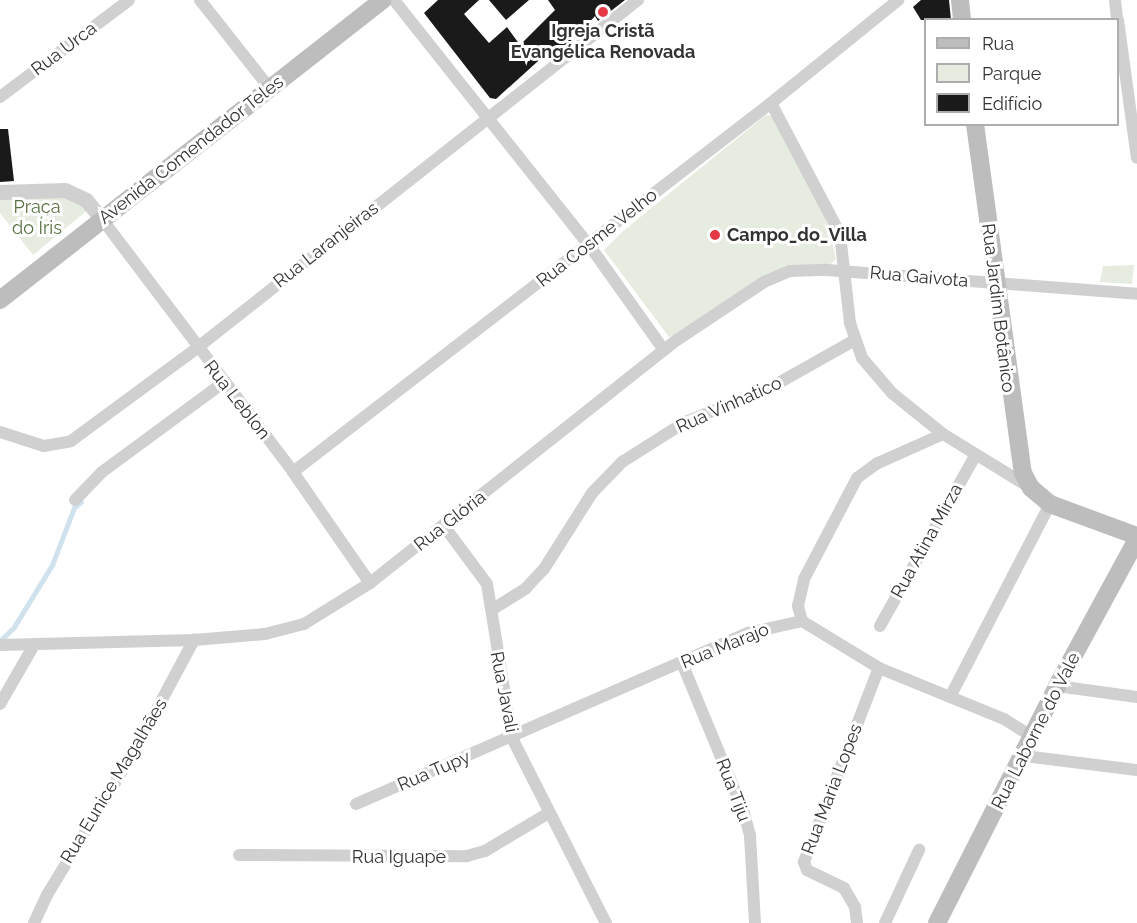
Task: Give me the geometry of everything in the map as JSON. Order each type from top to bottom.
[{"type":"main road","name":"Avenida Comendador Teles","points":[[0,300],[271,90],[382,0]]},
{"type":"main road","points":[[960,0],[962,18]]},
{"type":"main road","name":"Rua Jardim Botânico","points":[[975,126],[1016,444],[1031,489]]},
{"type":"main road","points":[[1031,489],[1050,504],[1137,537]]},
{"type":"main road","name":"Rua Laborne do Vale","points":[[937,923],[1024,756],[1057,686],[1137,537]]},
{"type":"street","name":"Rua Urca","points":[[0,97],[129,0]]},
{"type":"street","points":[[200,0],[271,90]]},
{"type":"street","points":[[394,0],[589,245],[664,350]]},
{"type":"street","name":"Rua Laranjeiras","points":[[0,432],[44,446],[63,445],[196,348],[638,0]]},
{"type":"street","name":"Rua Cosme Velho","points":[[293,472],[771,104],[898,0]]},
{"type":"street","points":[[1115,0],[1118,18]]},
{"type":"street","points":[[1119,27],[1137,158]]},
{"type":"street","points":[[771,104],[836,223],[843,244],[853,341],[892,393],[943,434],[1031,489]]},
{"type":"street","points":[[0,192],[65,190],[86,200],[102,219]]},
{"type":"street","name":"Rua Leblon","points":[[102,219],[196,348],[293,472],[370,583]]},
{"type":"street","name":"Rua Glória","points":[[3,645],[194,640],[265,634],[304,624],[370,583],[664,350],[778,275],[802,270],[845,272]]},
{"type":"street","name":"Rua Gaivota","points":[[845,272],[1137,294]]},
{"type":"street","name":"Rua Vinhatico","points":[[493,609],[526,588],[544,569],[592,493],[622,462],[685,422],[766,390],[853,341]]},
{"type":"street","points":[[75,500],[102,472],[229,388]]},
{"type":"street","points":[[943,434],[878,463],[857,478],[804,579],[798,606],[802,621],[879,668],[1004,719],[1033,737]]},
{"type":"street","name":"Rua Atina Mirza","points":[[880,626],[975,456]]},
{"type":"street","points":[[950,697],[1050,504]]},
{"type":"street","name":"Rua Javali","points":[[444,526],[487,584],[493,609],[495,644],[512,738],[548,814],[606,923]]},
{"type":"street","name":"Rua Marajo","points":[[512,738],[748,633],[802,621]]},
{"type":"street","name":"Rua Eunice Magalhães","points":[[34,923],[46,895],[136,748],[194,640]]},
{"type":"street","points":[[0,704],[34,645]]},
{"type":"street","name":"Rua Tiju","points":[[682,663],[744,813],[750,836],[755,923]]},
{"type":"street","name":"Rua Maria Lopes","points":[[857,923],[855,907],[844,888],[807,870],[804,862],[879,668]]},
{"type":"street","points":[[1057,686],[1137,697]]},
{"type":"street","name":"Rua Tupy","points":[[356,804],[512,738]]},
{"type":"street","points":[[1024,756],[1137,770]]},
{"type":"street","name":"Rua Iguape","points":[[239,855],[466,856],[485,851],[548,814]]},
{"type":"street","points":[[885,923],[919,850]]},
{"type":"green space","name":"Campo_do_Villa","points":[[766,115],[773,116],[826,218],[836,259],[829,266],[785,275],[669,337],[604,250],[623,231]]},
{"type":"green space","name":"Praça do Íris","points":[[66,194],[90,208],[33,255],[0,213],[0,196]]},
{"type":"green space","points":[[1134,265],[1132,284],[1100,282],[1103,266]]},
{"type":"building","points":[[438,0],[479,0],[464,14],[489,43],[507,27],[520,45],[555,10],[548,0],[625,0],[598,21],[595,16],[576,37],[550,56],[547,53],[496,99],[490,98],[424,13]]},
{"type":"building","points":[[489,0],[529,0],[506,20]]},
{"type":"building","points":[[921,0],[949,0],[951,18],[921,20],[913,7]]},
{"type":"building","points":[[0,129],[8,129],[14,181],[0,182]]},
{"type":"waterway","points":[[0,641],[14,627],[52,565],[74,508],[81,502]]},
{"type":"place","name":"Igreja Cristã Evangélica Renovada","points":[[603,12]]},
{"type":"place","name":"Campo_do_Villa","points":[[715,235]]}]
